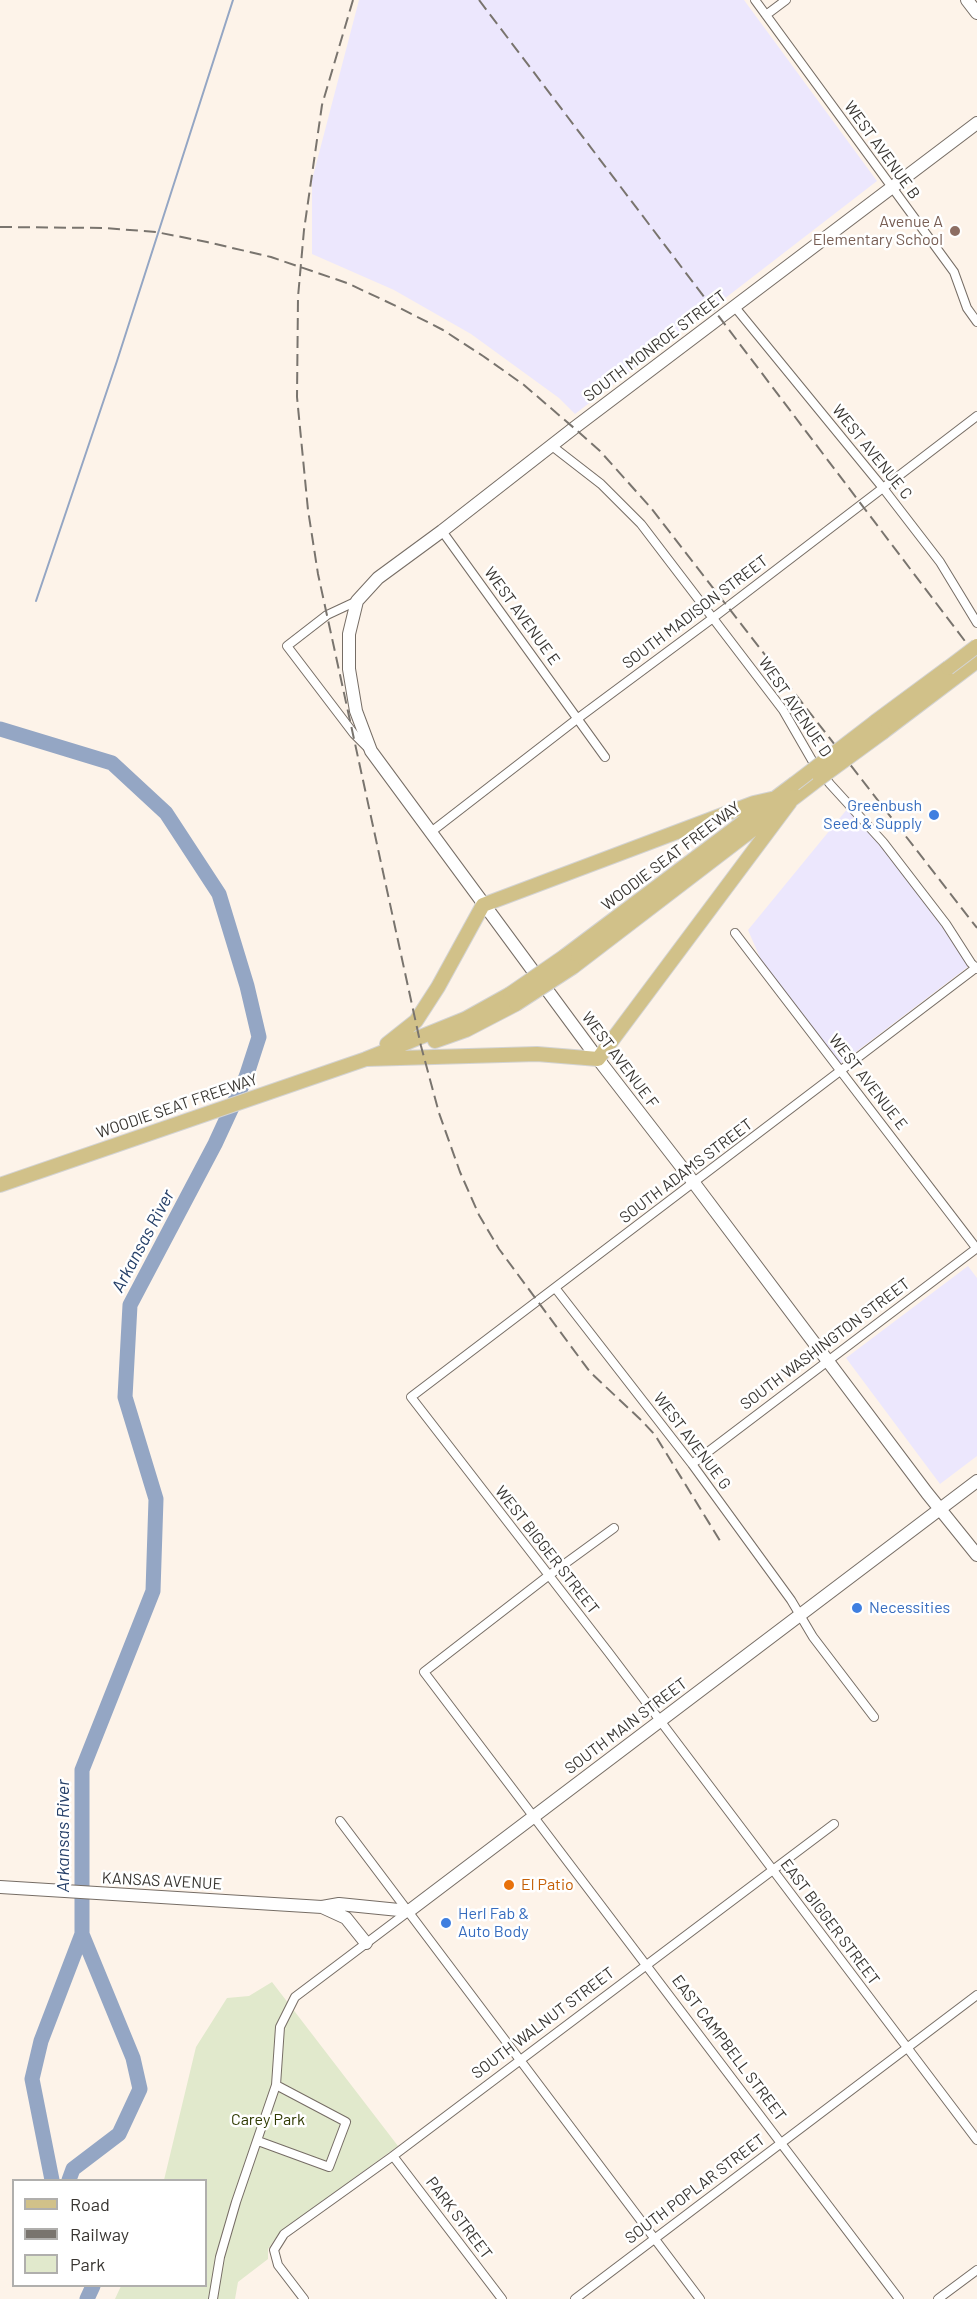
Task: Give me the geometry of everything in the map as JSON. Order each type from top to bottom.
[{"type":"main road","name":"WOODIE SEAT FREEWAY","points":[[0,1185],[350,1064],[422,1046],[466,1030],[569,962],[951,673],[977,646]]},
{"type":"main road","name":"WOODIE SEAT FREEWAY","points":[[951,673],[977,661]]},
{"type":"main road","points":[[366,1059],[401,1035],[416,1021],[438,987],[483,905],[754,803],[783,800]]},
{"type":"main road","points":[[366,1059],[537,1054],[598,1059],[783,800]]},
{"type":"street","name":"WEST AVENUE B","points":[[754,0],[954,273],[967,308],[977,322]]},
{"type":"street","points":[[766,15],[786,0]]},
{"type":"street","points":[[967,0],[977,13]]},
{"type":"street","name":"SOUTH MONROE STREET","points":[[357,601],[378,578],[977,123]]},
{"type":"street","name":"WEST AVENUE C","points":[[734,306],[883,488],[940,562],[977,623]]},
{"type":"street","name":"SOUTH MADISON STREET","points":[[431,832],[977,416]]},
{"type":"street","name":"WEST AVENUE D","points":[[552,446],[601,484],[641,524],[783,710],[813,762],[883,842],[946,924],[971,963],[977,968]]},
{"type":"street","name":"WEST AVENUE E","points":[[442,531],[605,757]]},
{"type":"street","points":[[357,601],[327,615],[287,646],[354,734],[371,751]]},
{"type":"street","name":"WEST AVENUE F","points":[[357,601],[349,634],[349,669],[356,711],[371,751],[598,1059],[977,1555]]},
{"type":"street","name":"WEST AVENUE E","points":[[735,933],[977,1249]]},
{"type":"street","name":"SOUTH ADAMS STREET","points":[[411,1397],[977,968]]},
{"type":"street","name":"SOUTH WASHINGTON STREET","points":[[692,1464],[977,1249]]},
{"type":"street","name":"WEST AVENUE G","points":[[556,1289],[692,1464],[800,1615],[813,1637],[874,1717]]},
{"type":"street","name":"WEST BIGGER STREET","points":[[411,1397],[660,1721]]},
{"type":"street","name":"SOUTH MAIN STREET","points":[[276,2085],[280,2027],[295,1997],[977,1481]]},
{"type":"street","points":[[548,1576],[614,1528]]},
{"type":"street","name":"EAST CAMPBELL STREET","points":[[548,1576],[424,1672],[899,2299]]},
{"type":"street","name":"EAST BIGGER STREET","points":[[660,1721],[977,2140]]},
{"type":"street","points":[[340,1821],[700,2299]]},
{"type":"street","name":"SOUTH WALNUT STREET","points":[[304,2299],[278,2265],[274,2250],[284,2234],[393,2156],[834,1824]]},
{"type":"street","name":"KANSAS AVENUE","points":[[0,1887],[322,1907]]},
{"type":"street","points":[[322,1907],[343,1905],[409,1911]]},
{"type":"street","points":[[343,1905],[356,1917],[369,1941]]},
{"type":"street","points":[[322,1907],[346,1918],[369,1941]]},
{"type":"street","name":"SOUTH POPLAR STREET","points":[[575,2299],[977,1995]]},
{"type":"street","points":[[213,2299],[220,2257],[236,2202],[276,2085],[346,2122],[329,2167],[258,2141]]},
{"type":"street","name":"PARK STREET","points":[[393,2156],[502,2299]]},
{"type":"street","points":[[939,2299],[977,2270]]},
{"type":"shaded area","points":[[359,0],[744,0],[877,181],[575,414],[559,398],[471,334],[394,290],[312,254],[312,180]]},
{"type":"shaded area","points":[[848,808],[875,836],[969,966],[840,1064],[761,960],[748,930]]},
{"type":"shaded area","points":[[968,1266],[977,1278],[977,1456],[940,1484],[846,1358]]},
{"type":"green space","name":"Carey Park","points":[[272,1982],[398,2146],[280,2232],[268,2249],[268,2259],[238,2282],[235,2299],[115,2299],[121,2287],[207,2287],[207,2179],[164,2179],[196,2047],[227,1998],[249,1996]]},
{"type":"waterway","points":[[36,601],[117,361],[233,0]]},
{"type":"waterway","name":"Arkansas River","points":[[0,729],[112,763],[166,813],[219,894],[247,986],[259,1037],[246,1077],[215,1144],[130,1305],[125,1397],[156,1499],[153,1591],[82,1770],[82,1934],[133,2058],[140,2089],[119,2134],[73,2169],[69,2179]]},
{"type":"waterway","points":[[52,2179],[32,2079],[41,2041],[82,1934]]},
{"type":"waterway","name":"Arkansas River","points":[[87,2299],[93,2287]]},
{"type":"railway","points":[[353,0],[322,105],[304,230],[298,297],[297,397],[308,510],[318,574],[421,1046],[439,1113],[460,1172],[479,1215],[499,1249],[590,1372],[655,1435],[722,1544]]},
{"type":"railway","points":[[479,0],[977,657]]},
{"type":"railway","points":[[0,227],[104,228],[156,232],[271,257],[347,283],[396,306],[443,330],[524,385],[600,451],[651,508],[977,928]]},
{"type":"place","name":"Avenue A Elementary School","points":[[955,231]]},
{"type":"place","name":"Greenbush Seed & Supply","points":[[934,815]]},
{"type":"place","name":"Necessities","points":[[857,1608]]},
{"type":"place","name":"El Patio","points":[[509,1885]]},
{"type":"place","name":"Herl Fab & Auto Body","points":[[446,1923]]}]
